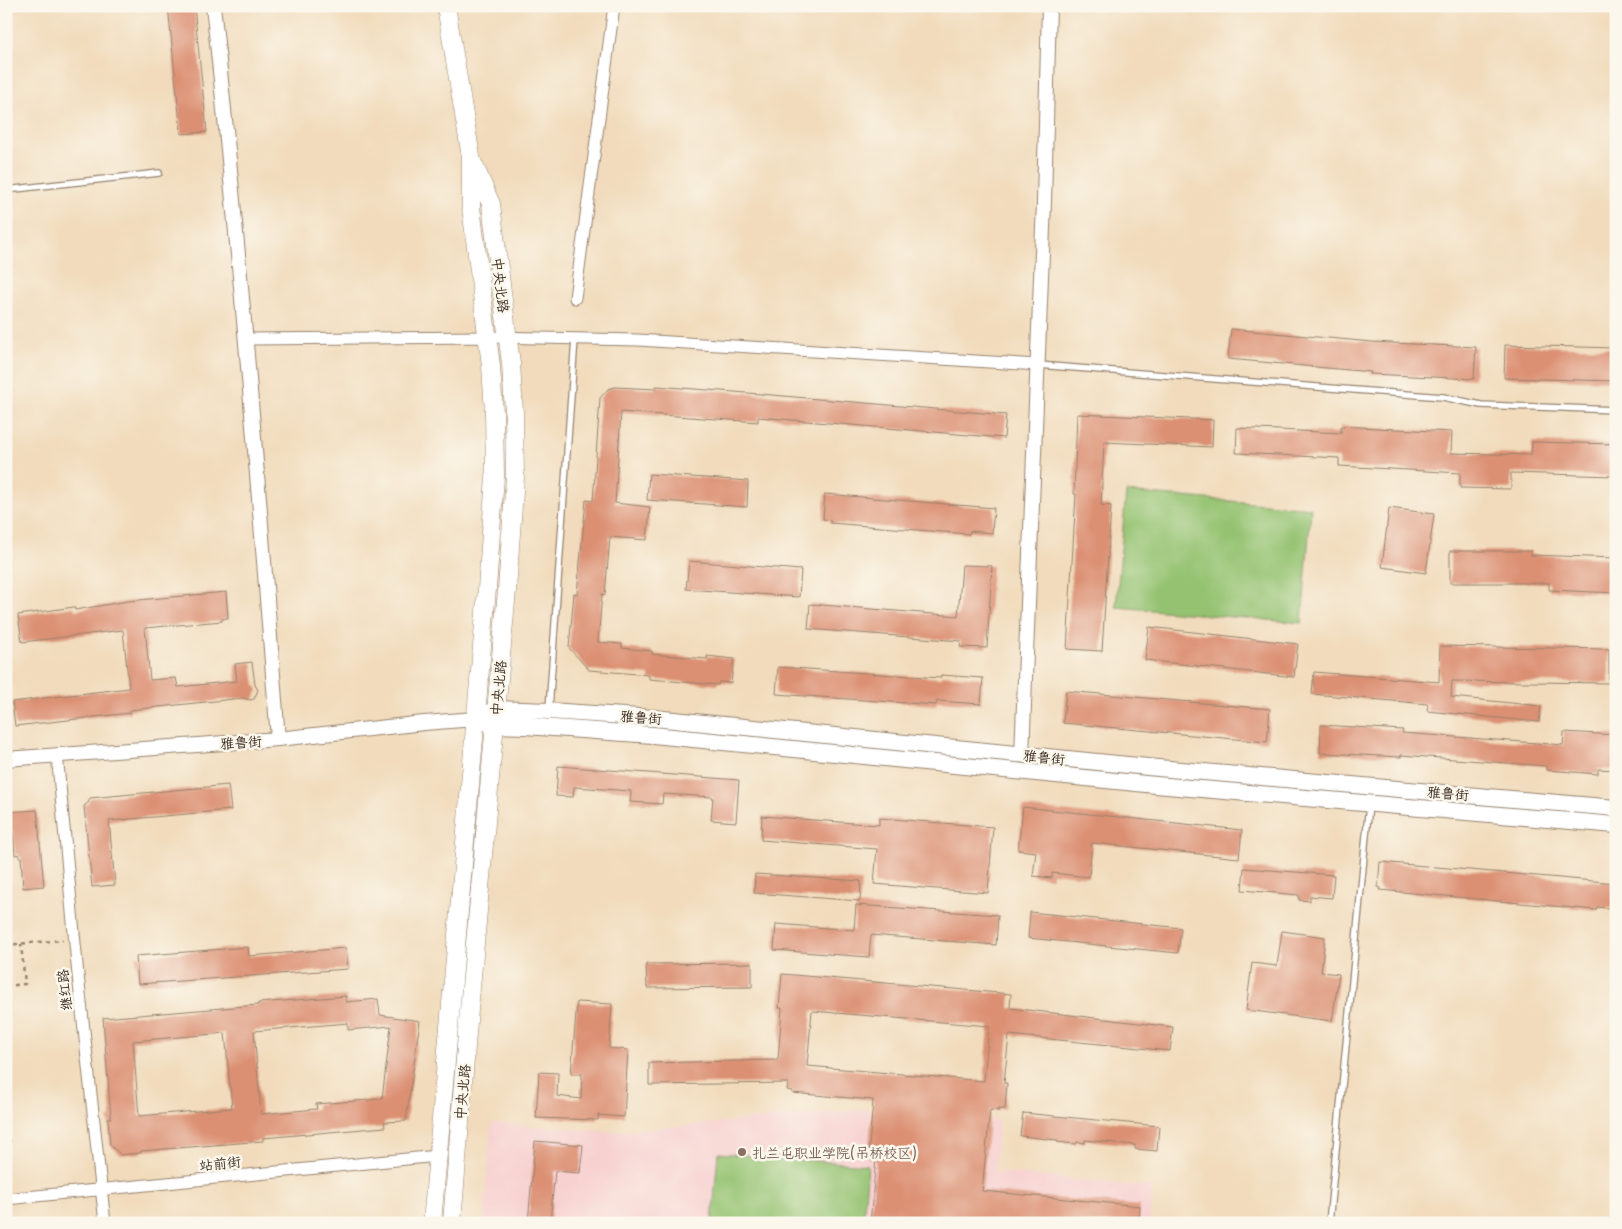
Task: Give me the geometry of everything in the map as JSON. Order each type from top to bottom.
[{"type":"main road","name":"中央北路","points":[[432,1223],[487,589],[495,476],[494,413],[471,207],[471,157],[446,6]]},
{"type":"main road","name":"中央北路","points":[[452,1223],[507,590],[515,477],[514,412],[491,204],[471,157]]},
{"type":"main road","name":"雅鲁街","points":[[475,719],[549,711],[654,718],[1158,768],[1616,808]]},
{"type":"main road","name":"雅鲁街","points":[[496,717],[526,726],[653,735],[1156,785],[1616,825]]},
{"type":"street","points":[[213,6],[245,339],[278,739]]},
{"type":"street","points":[[575,298],[614,6]]},
{"type":"street","points":[[1022,755],[1044,202],[1049,6]]},
{"type":"street","points":[[245,339],[507,337],[638,340],[1038,365]]},
{"type":"street","name":"雅鲁街","points":[[6,759],[278,739],[475,719]]},
{"type":"street","name":"继红路","points":[[57,754],[74,939],[105,1223]]},
{"type":"street","name":"站前街","points":[[6,1199],[437,1156]]},
{"type":"lane","points":[[6,190],[159,173]]},
{"type":"lane","points":[[549,711],[575,339]]},
{"type":"lane","points":[[1038,365],[1442,397],[1481,405],[1616,410]]},
{"type":"lane","points":[[1329,1223],[1369,803]]},
{"type":"path","points":[[6,945],[74,939]]},
{"type":"path","points":[[6,986],[25,984],[21,944]]},
{"type":"path","points":[[6,1134],[10,1141],[6,1150]]},
{"type":"shaded area","name":"扎兰屯职业学院(吊桥校区)","points":[[874,1109],[999,1121],[994,1172],[1153,1187],[1149,1223],[484,1223],[491,1123],[613,1132]]},
{"type":"green space","points":[[1126,492],[1311,508],[1302,623],[1116,607]]},
{"type":"green space","points":[[718,1153],[868,1165],[863,1223],[712,1223]]},
{"type":"building","points":[[168,6],[194,6],[207,132],[181,134]]},
{"type":"building","points":[[1231,329],[1372,342],[1476,347],[1474,379],[1370,374],[1371,372],[1228,359]]},
{"type":"building","points":[[1505,345],[1616,348],[1616,381],[1504,378]]},
{"type":"building","points":[[656,386],[1006,415],[1004,438],[758,417],[758,422],[621,412],[615,503],[650,507],[647,540],[610,537],[605,595],[602,594],[598,642],[622,644],[622,648],[652,651],[652,654],[707,659],[707,656],[734,659],[731,683],[719,682],[718,685],[649,679],[649,675],[589,670],[569,648],[574,593],[577,594],[586,500],[593,501],[600,398],[608,389],[615,387],[656,389]]},
{"type":"building","points":[[1077,414],[1213,420],[1212,447],[1104,442],[1101,505],[1111,506],[1102,651],[1067,649],[1076,494],[1074,494]]},
{"type":"building","points":[[1341,426],[1452,432],[1451,453],[1531,455],[1532,442],[1616,444],[1616,476],[1511,473],[1511,489],[1460,488],[1460,473],[1339,466],[1339,458],[1236,453],[1237,428],[1341,433]]},
{"type":"building","points":[[649,474],[748,481],[747,507],[647,500]]},
{"type":"building","points":[[825,494],[994,508],[992,533],[970,531],[969,534],[830,523],[830,520],[823,519]]},
{"type":"building","points":[[1389,508],[1434,514],[1426,573],[1382,567]]},
{"type":"building","points":[[1450,551],[1531,551],[1531,555],[1616,558],[1616,593],[1549,590],[1549,583],[1450,583]]},
{"type":"building","points":[[689,561],[801,570],[799,597],[686,589]]},
{"type":"building","points":[[962,565],[992,566],[987,648],[960,647],[961,641],[808,629],[810,604],[958,616]]},
{"type":"building","points":[[226,592],[228,618],[222,619],[222,621],[145,628],[150,680],[176,678],[178,687],[237,681],[235,664],[252,662],[255,685],[258,690],[254,699],[243,698],[130,710],[130,713],[15,726],[12,702],[129,688],[123,630],[22,642],[18,615],[74,607],[75,610],[128,601]]},
{"type":"building","points":[[1149,627],[1298,644],[1294,677],[1145,660]]},
{"type":"building","points":[[1440,646],[1609,649],[1609,683],[1452,681],[1451,697],[1541,706],[1539,722],[1427,711],[1428,704],[1312,694],[1314,672],[1439,682]]},
{"type":"building","points":[[778,667],[941,678],[941,675],[983,678],[981,704],[937,701],[936,705],[776,694]]},
{"type":"building","points":[[1066,691],[1270,709],[1267,742],[1063,723]]},
{"type":"building","points":[[1321,725],[1403,730],[1402,733],[1563,745],[1564,732],[1616,735],[1616,770],[1598,769],[1598,774],[1546,770],[1546,766],[1401,755],[1401,757],[1320,753]]},
{"type":"building","points":[[558,766],[739,780],[736,822],[711,820],[713,797],[663,794],[662,804],[630,802],[631,791],[574,787],[573,797],[556,796]]},
{"type":"building","points":[[228,785],[231,810],[109,821],[115,885],[92,887],[84,806],[90,798]]},
{"type":"building","points":[[1023,807],[1242,830],[1239,858],[1092,843],[1089,877],[1052,873],[1052,878],[1033,876],[1036,852],[1018,850]]},
{"type":"building","points":[[37,810],[44,886],[23,888],[21,857],[19,857],[19,854],[15,855],[13,832],[6,832],[6,812]]},
{"type":"building","points":[[762,816],[879,825],[879,818],[993,827],[988,893],[874,884],[877,849],[761,840]]},
{"type":"building","points":[[1380,862],[1616,883],[1616,909],[1597,907],[1596,910],[1380,890],[1381,888],[1378,887]]},
{"type":"building","points":[[1244,868],[1334,875],[1332,898],[1310,896],[1310,901],[1299,900],[1299,895],[1242,890]]},
{"type":"building","points":[[755,874],[861,881],[860,901],[754,893]]},
{"type":"building","points":[[856,905],[998,915],[996,945],[871,935],[869,957],[774,950],[776,924],[854,930]]},
{"type":"building","points":[[1030,912],[1181,928],[1178,953],[1028,938]]},
{"type":"building","points":[[1282,931],[1325,937],[1321,972],[1339,974],[1332,1021],[1246,1010],[1252,963],[1277,966]]},
{"type":"building","points":[[248,947],[249,956],[346,948],[348,969],[138,984],[136,956]]},
{"type":"building","points":[[752,963],[752,987],[647,988],[646,964]]},
{"type":"building","points":[[782,974],[1011,994],[1010,1008],[1173,1027],[1170,1051],[1009,1035],[1004,1083],[1007,1083],[1005,1109],[999,1109],[999,1111],[990,1110],[982,1191],[1140,1206],[1139,1223],[962,1223],[933,1220],[932,1223],[870,1223],[876,1159],[868,1158],[873,1100],[792,1093],[792,1091],[787,1090],[788,1083],[649,1085],[649,1063],[778,1060],[782,1008],[779,1008]],"holes":[[[812,1011],[989,1026],[984,1081],[807,1066]]]},
{"type":"building","points":[[346,996],[346,1002],[378,999],[380,1015],[420,1021],[406,1121],[384,1122],[385,1127],[263,1138],[263,1141],[141,1151],[141,1153],[121,1155],[110,1145],[108,1118],[111,1118],[103,1018],[258,1005],[258,1003]],"holes":[[[348,1023],[348,1030],[391,1026],[382,1099],[316,1104],[317,1109],[261,1114],[254,1031]],[[225,1033],[232,1108],[139,1116],[133,1041]]]},
{"type":"building","points":[[577,1002],[612,1004],[609,1048],[628,1050],[624,1117],[598,1115],[598,1120],[536,1118],[539,1072],[558,1073],[557,1096],[581,1099],[582,1074],[571,1074]]},
{"type":"building","points":[[1023,1113],[1159,1126],[1157,1151],[1135,1149],[1135,1145],[1085,1140],[1085,1143],[1077,1142],[1076,1144],[1020,1136]]},
{"type":"building","points":[[535,1141],[583,1145],[580,1173],[555,1171],[550,1223],[528,1223]]},
{"type":"place","name":"扎兰屯职业学院(吊桥校区)","points":[[742,1152]]}]
